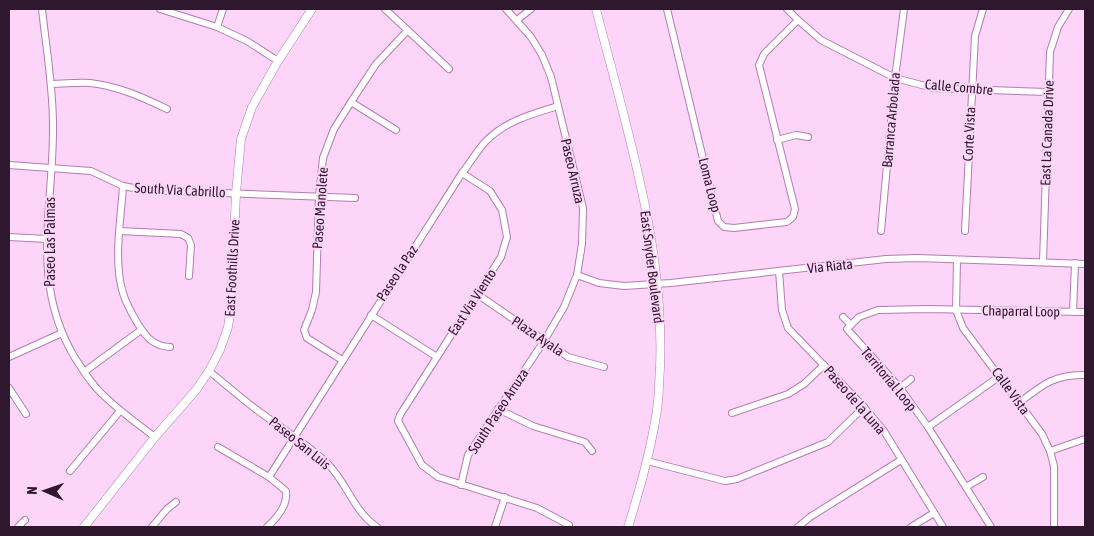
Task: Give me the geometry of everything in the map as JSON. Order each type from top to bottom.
[{"type":"street","name":"Paseo Las Palmas","points":[[42,9],[51,84],[53,126],[47,238],[47,273],[51,302],[62,333],[84,372],[98,391],[120,411],[155,437]]},
{"type":"street","points":[[160,9],[217,28],[247,41],[278,61]]},
{"type":"street","points":[[217,28],[223,9]]},
{"type":"street","name":"East Foothills Drive","points":[[84,527],[155,437],[196,390],[209,372],[220,350],[232,308],[236,193],[241,139],[252,107],[278,61],[312,9]]},
{"type":"street","points":[[386,9],[449,69]]},
{"type":"street","name":"Paseo Arruza","points":[[506,9],[532,37],[551,77],[583,208],[582,244],[577,275],[564,307],[544,341]]},
{"type":"street","points":[[517,20],[530,9]]},
{"type":"street","name":"East Snyder Boulevard","points":[[596,9],[642,191],[651,236],[661,340],[658,408],[647,461],[628,527]]},
{"type":"street","name":"Loma Loop","points":[[667,9],[718,221],[724,227],[734,228],[787,222],[793,217],[795,209],[759,65],[764,54],[798,20]]},
{"type":"street","name":"Calle Combre","points":[[787,9],[821,40],[895,78],[933,88],[1047,92]]},
{"type":"street","name":"Barranca Arbolada","points":[[881,231],[895,78],[904,9]]},
{"type":"street","name":"Corte Vista","points":[[965,231],[975,36],[983,9]]},
{"type":"street","name":"East La Canada Drive","points":[[1043,262],[1047,92],[1050,52],[1058,27],[1069,9]]},
{"type":"street","name":"Paseo Manolete","points":[[342,360],[307,338],[304,330],[312,310],[316,292],[319,196],[323,158],[334,129],[350,102],[376,64],[407,31]]},
{"type":"street","points":[[51,84],[90,83],[114,87],[136,94],[167,109]]},
{"type":"street","points":[[350,102],[396,130]]},
{"type":"street","name":"Paseo la Paz","points":[[269,477],[462,173],[485,142],[501,128],[516,119],[558,106]]},
{"type":"street","points":[[777,140],[796,135],[808,137]]},
{"type":"street","name":"South Via Cabrillo","points":[[9,165],[91,171],[123,186],[144,190],[355,198]]},
{"type":"street","name":"East Via Viento","points":[[462,173],[490,191],[502,210],[507,237],[501,257],[398,421],[422,465],[438,477],[537,508],[570,524]]},
{"type":"street","points":[[123,186],[119,268],[122,292],[129,310],[148,340],[159,346],[170,348]]},
{"type":"street","points":[[120,231],[181,234],[188,238],[191,245],[189,276]]},
{"type":"street","points":[[9,238],[47,238]]},
{"type":"street","name":"Via Riata","points":[[577,275],[599,283],[624,286],[886,259],[1085,264]]},
{"type":"street","name":"Calle Vista","points":[[957,260],[956,310],[963,328],[1042,434],[1050,451],[1055,477],[1054,527]]},
{"type":"street","points":[[1073,312],[1075,263]]},
{"type":"street","name":"Paseo de la Luna","points":[[779,271],[782,310],[788,328],[864,407],[884,431],[943,527]]},
{"type":"street","name":"Plaza Ayala","points":[[477,294],[568,357],[604,367]]},
{"type":"street","points":[[843,317],[851,325],[859,317],[878,310],[956,310]]},
{"type":"street","name":"Chaparral Loop","points":[[956,310],[1085,312]]},
{"type":"street","points":[[371,315],[437,357]]},
{"type":"street","name":"Territorial Loop","points":[[851,325],[847,329],[900,388],[928,427],[991,527]]},
{"type":"street","points":[[84,372],[141,330]]},
{"type":"street","points":[[9,357],[62,333]]},
{"type":"street","name":"South Paseo Arruza","points":[[461,485],[468,455],[544,341]]},
{"type":"street","points":[[732,413],[788,394],[804,384],[824,365]]},
{"type":"street","name":"Paseo San Luis","points":[[209,372],[258,411],[294,435],[315,452],[333,470],[359,510],[374,526]]},
{"type":"street","points":[[1019,403],[1050,380],[1085,375]]},
{"type":"street","points":[[928,427],[1000,376]]},
{"type":"street","points":[[900,388],[911,379]]},
{"type":"street","points":[[9,388],[26,414]]},
{"type":"street","points":[[647,461],[725,481],[737,479],[828,442],[864,407]]},
{"type":"street","points":[[498,409],[533,426],[584,442],[592,451]]},
{"type":"street","points":[[70,471],[120,411]]},
{"type":"street","points":[[1050,451],[1085,439]]},
{"type":"street","points":[[218,447],[269,477],[286,491],[286,502],[267,527]]},
{"type":"street","points":[[798,527],[810,517],[901,460]]},
{"type":"street","points":[[966,487],[983,477]]},
{"type":"street","points":[[496,527],[505,497]]},
{"type":"street","points":[[152,527],[167,509],[176,502]]},
{"type":"street","points":[[911,527],[934,513]]},
{"type":"street","points":[[18,527],[25,520]]}]
